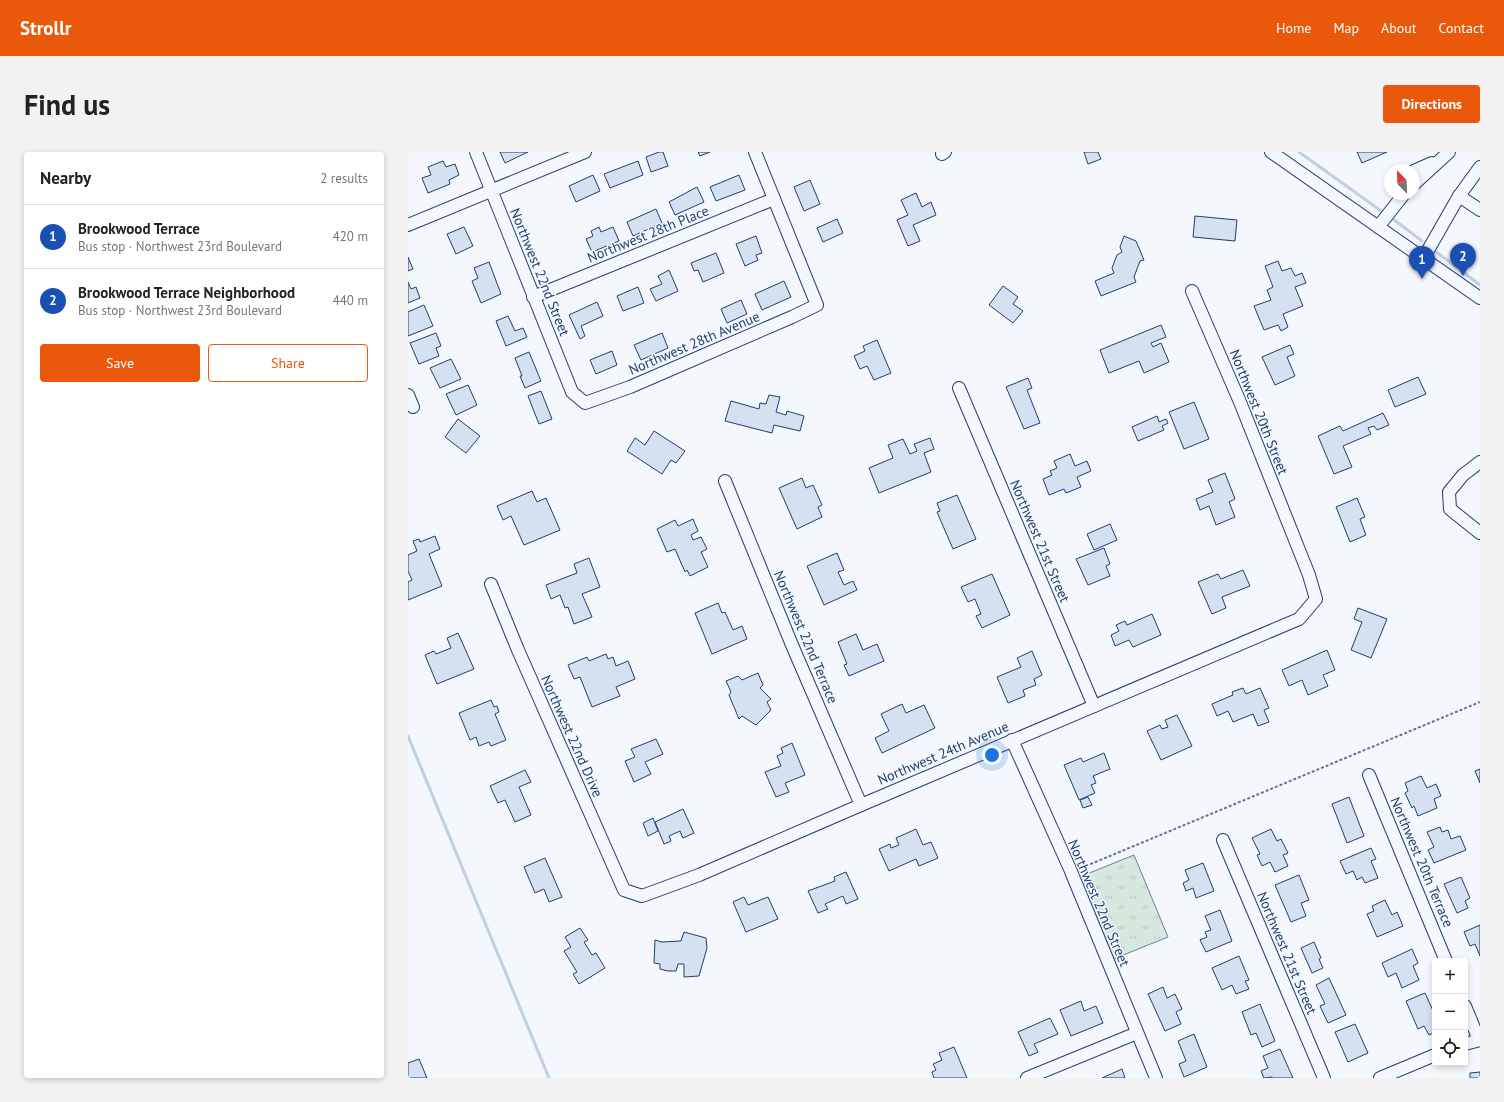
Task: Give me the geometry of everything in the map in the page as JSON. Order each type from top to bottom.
[{"type":"street","name":"Northwest 22nd Street","points":[[476,152],[572,392],[581,399]]},
{"type":"street","points":[[408,226],[585,152]]},
{"type":"street","points":[[755,152],[774,199]]},
{"type":"street","points":[[1271,152],[1422,259],[1480,298]]},
{"type":"street","points":[[1420,168],[1446,155]]},
{"type":"street","points":[[1420,179],[1446,155]]},
{"type":"street","points":[[1422,259],[1460,196],[1480,167]]},
{"type":"street","points":[[1460,196],[1480,210]]},
{"type":"street","name":"Northwest 28th Place","points":[[533,297],[774,199]]},
{"type":"street","name":"Northwest 28th Avenue","points":[[581,399],[585,403],[630,387],[817,305],[774,199]]},
{"type":"street","points":[[1378,227],[1394,200]]},
{"type":"street","name":"Northwest 20th Street","points":[[1192,291],[1240,402],[1298,546]]},
{"type":"street","name":"Northwest 21st Street","points":[[959,388],[1094,706]]},
{"type":"street","points":[[408,395],[413,407]]},
{"type":"street","points":[[1480,462],[1463,475],[1449,492],[1450,509],[1480,533]]},
{"type":"street","name":"Northwest 22nd Terrace","points":[[726,481],[792,645],[861,805]]},
{"type":"street","name":"Northwest 24th Avenue","points":[[633,893],[642,896],[699,875],[1298,619],[1316,599],[1298,546]]},
{"type":"street","name":"Northwest 22nd Drive","points":[[491,584],[518,650],[615,872],[624,890],[633,893]]},
{"type":"street","name":"Northwest 22nd Street","points":[[1012,740],[1071,872],[1156,1078]]},
{"type":"street","name":"Northwest 20th Terrace","points":[[1369,775],[1445,958]]},
{"type":"street","name":"Northwest 21st Street","points":[[1223,840],[1324,1078]]},
{"type":"street","points":[[1468,1013],[1480,1040],[1468,1043]]},
{"type":"street","points":[[1027,1078],[1137,1033]]},
{"type":"street","points":[[1380,1078],[1432,1056]]},
{"type":"path","points":[[1071,872],[1480,702]]},
{"type":"green space","points":[[1134,855],[1168,937],[1111,960],[1077,878]]},
{"type":"building","points":[[500,152],[528,152],[505,163]]},
{"type":"building","points":[[663,152],[668,166],[651,172],[646,157]]},
{"type":"building","points":[[698,152],[710,152],[700,156]]},
{"type":"building","points":[[1084,152],[1098,152],[1101,159],[1088,164]]},
{"type":"building","points":[[1357,152],[1387,152],[1362,163]]},
{"type":"building","points":[[443,161],[446,167],[455,164],[459,175],[449,180],[450,184],[428,193],[422,178],[431,175],[428,167]]},
{"type":"building","points":[[638,161],[643,175],[610,188],[604,174]]},
{"type":"building","points":[[593,175],[600,191],[576,202],[569,186]]},
{"type":"building","points":[[739,175],[745,190],[716,201],[710,187]]},
{"type":"building","points":[[810,180],[820,204],[804,211],[794,187]]},
{"type":"building","points":[[697,187],[704,202],[675,215],[669,202]]},
{"type":"building","points":[[916,193],[922,207],[931,202],[936,215],[913,225],[920,241],[908,246],[897,220],[908,215],[901,200]]},
{"type":"building","points":[[656,209],[662,223],[633,236],[627,222]]},
{"type":"building","points":[[1195,216],[1237,220],[1235,241],[1193,237]]},
{"type":"building","points":[[837,219],[843,233],[823,242],[817,228]]},
{"type":"building","points":[[464,227],[473,246],[456,254],[447,234]]},
{"type":"building","points":[[599,227],[601,232],[613,227],[619,241],[592,252],[586,239],[593,236],[591,231]]},
{"type":"building","points":[[756,236],[762,253],[756,255],[758,260],[745,266],[736,244]]},
{"type":"building","points":[[1124,236],[1136,241],[1144,260],[1140,261],[1134,277],[1136,282],[1101,296],[1095,281],[1114,273],[1112,268],[1117,255],[1122,252],[1120,247]]},
{"type":"building","points":[[716,253],[724,273],[703,282],[698,270],[694,271],[691,263]]},
{"type":"building","points":[[408,257],[413,269],[408,271]]},
{"type":"building","points":[[1278,261],[1282,271],[1291,268],[1295,276],[1302,273],[1306,283],[1295,287],[1303,306],[1283,314],[1288,327],[1281,331],[1278,325],[1264,330],[1254,306],[1271,300],[1267,290],[1273,287],[1265,266]]},
{"type":"building","points":[[489,262],[501,294],[481,303],[472,281],[478,278],[474,268]]},
{"type":"building","points":[[669,270],[678,291],[656,301],[650,289],[662,284],[658,276]]},
{"type":"building","points":[[784,281],[791,297],[762,310],[755,294]]},
{"type":"building","points":[[408,282],[411,289],[416,287],[420,298],[408,303]]},
{"type":"building","points":[[1003,286],[1018,297],[1013,304],[1023,311],[1013,323],[989,305]]},
{"type":"building","points":[[638,287],[644,303],[623,311],[617,296]]},
{"type":"building","points":[[741,300],[747,314],[727,323],[721,309]]},
{"type":"building","points":[[597,302],[603,316],[581,326],[585,336],[580,339],[569,315]]},
{"type":"building","points":[[424,305],[433,326],[408,336],[408,312]]},
{"type":"building","points":[[508,316],[515,331],[523,328],[527,337],[506,346],[496,321]]},
{"type":"building","points":[[1161,325],[1166,337],[1151,343],[1153,347],[1161,343],[1169,362],[1144,373],[1139,361],[1109,373],[1100,350]]},
{"type":"building","points":[[436,333],[441,346],[436,348],[439,356],[419,364],[410,343]]},
{"type":"building","points":[[662,333],[668,348],[641,360],[634,345]]},
{"type":"building","points":[[877,340],[891,373],[874,380],[867,366],[860,369],[854,356],[865,351],[863,346]]},
{"type":"building","points":[[1290,345],[1294,354],[1287,357],[1295,376],[1275,385],[1262,357]]},
{"type":"building","points":[[612,351],[617,365],[596,374],[590,360]]},
{"type":"building","points":[[529,352],[541,381],[525,388],[515,358]]},
{"type":"building","points":[[451,359],[461,379],[440,388],[430,368]]},
{"type":"building","points":[[1418,377],[1426,394],[1395,407],[1388,390]]},
{"type":"building","points":[[1028,378],[1032,388],[1027,390],[1040,423],[1024,429],[1006,387]]},
{"type":"building","points":[[468,385],[477,405],[456,415],[446,394]]},
{"type":"building","points":[[541,391],[552,419],[539,424],[528,396]]},
{"type":"building","points":[[769,395],[780,397],[776,412],[786,415],[787,411],[804,416],[800,431],[774,425],[772,433],[725,421],[731,401],[759,409],[760,403],[766,404]]},
{"type":"building","points":[[1194,402],[1209,439],[1184,449],[1169,412]]},
{"type":"building","points":[[1383,413],[1389,425],[1377,430],[1374,426],[1368,428],[1371,434],[1343,446],[1352,467],[1334,474],[1318,436],[1340,426],[1343,431]]},
{"type":"building","points":[[1157,416],[1159,422],[1166,419],[1168,423],[1162,426],[1164,430],[1138,441],[1132,427]]},
{"type":"building","points":[[458,419],[480,436],[466,453],[445,437]]},
{"type":"building","points":[[654,431],[685,451],[676,463],[671,460],[662,474],[627,451],[635,438],[645,445]]},
{"type":"building","points":[[930,438],[934,449],[924,453],[931,472],[879,493],[869,468],[893,458],[888,445],[903,439],[910,454],[917,451],[914,444]]},
{"type":"building","points":[[1070,454],[1075,466],[1087,461],[1091,471],[1077,477],[1081,487],[1066,493],[1064,489],[1049,495],[1043,479],[1052,475],[1050,471],[1057,468],[1054,461]]},
{"type":"building","points":[[1225,473],[1235,499],[1229,502],[1235,517],[1216,525],[1209,506],[1200,510],[1196,499],[1213,492],[1208,480]]},
{"type":"building","points":[[802,478],[806,488],[813,485],[822,505],[818,507],[822,517],[797,529],[779,488]]},
{"type":"building","points":[[532,491],[537,502],[546,498],[560,530],[524,545],[511,516],[503,520],[497,506]]},
{"type":"building","points":[[957,495],[976,539],[953,549],[937,512],[940,511],[937,503]]},
{"type":"building","points":[[1357,498],[1365,517],[1360,519],[1366,535],[1350,542],[1336,507]]},
{"type":"building","points":[[693,519],[698,531],[691,535],[693,540],[701,537],[707,549],[701,552],[708,567],[690,576],[687,570],[685,572],[675,549],[667,552],[657,529],[675,520],[678,526]]},
{"type":"building","points":[[1110,524],[1117,540],[1094,550],[1087,534]]},
{"type":"building","points":[[435,536],[440,549],[429,554],[442,586],[408,600],[408,582],[412,580],[408,571],[408,555],[417,551],[413,541],[419,539],[420,542]]},
{"type":"building","points":[[1104,548],[1110,564],[1106,566],[1110,576],[1088,585],[1076,559]]},
{"type":"building","points":[[837,553],[844,570],[838,572],[844,585],[853,581],[857,590],[824,605],[807,566]]},
{"type":"building","points":[[589,558],[600,587],[582,594],[592,617],[574,624],[568,607],[565,608],[560,595],[551,599],[546,585],[577,573],[574,564]]},
{"type":"building","points":[[1243,570],[1250,586],[1222,597],[1226,608],[1212,614],[1198,582],[1218,574],[1221,579]]},
{"type":"building","points":[[992,574],[1010,615],[982,628],[976,616],[981,614],[975,599],[968,602],[961,587]]},
{"type":"building","points":[[718,603],[722,613],[725,612],[733,630],[742,626],[747,639],[712,654],[695,613]]},
{"type":"building","points":[[1358,608],[1387,619],[1371,658],[1351,650],[1362,622],[1354,619]]},
{"type":"building","points":[[1152,614],[1161,635],[1133,647],[1129,640],[1115,646],[1111,635],[1119,631],[1116,625],[1125,621],[1127,625]]},
{"type":"building","points":[[458,633],[474,669],[437,684],[425,655],[434,651],[436,654],[451,648],[447,638]]},
{"type":"building","points":[[856,634],[863,650],[877,644],[884,661],[849,676],[844,665],[847,664],[838,642]]},
{"type":"building","points":[[1327,650],[1335,670],[1323,675],[1328,686],[1308,695],[1302,680],[1289,686],[1282,670]]},
{"type":"building","points":[[1032,651],[1042,675],[1034,679],[1036,685],[1023,690],[1025,696],[1008,703],[997,677],[1021,667],[1017,658]]},
{"type":"building","points":[[606,654],[608,659],[613,657],[616,666],[628,661],[635,679],[616,687],[620,696],[592,707],[580,677],[574,679],[568,665],[587,657],[589,661]]},
{"type":"building","points":[[758,673],[763,685],[760,688],[771,699],[767,702],[771,710],[756,725],[742,716],[739,719],[729,695],[731,692],[726,681],[738,676],[742,680]]},
{"type":"building","points":[[1243,688],[1246,694],[1260,688],[1269,708],[1264,710],[1269,722],[1258,726],[1253,714],[1233,722],[1228,711],[1217,716],[1212,704],[1233,695],[1232,692]]},
{"type":"building","points":[[491,700],[494,707],[497,706],[499,712],[495,714],[506,740],[491,746],[489,742],[479,746],[476,737],[470,740],[459,713]]},
{"type":"building","points":[[902,704],[906,713],[924,705],[935,728],[882,753],[875,738],[889,731],[881,714]]},
{"type":"building","points":[[1177,715],[1192,746],[1161,760],[1147,731],[1160,725],[1162,729],[1168,727],[1165,720]]},
{"type":"building","points":[[656,739],[663,754],[645,762],[651,774],[634,782],[625,761],[635,757],[631,749]]},
{"type":"building","points":[[792,743],[805,775],[785,783],[789,792],[776,797],[765,772],[781,766],[777,756],[783,753],[781,748]]},
{"type":"building","points":[[1104,753],[1110,769],[1093,776],[1096,783],[1091,785],[1095,793],[1079,800],[1064,765],[1081,758],[1083,762]]},
{"type":"building","points":[[1480,769],[1480,783],[1475,771]]},
{"type":"building","points":[[525,770],[531,782],[519,787],[531,815],[515,822],[505,800],[498,803],[490,786]]},
{"type":"building","points":[[1421,776],[1427,788],[1436,784],[1441,796],[1434,799],[1437,808],[1418,816],[1414,806],[1412,808],[1405,793],[1408,791],[1405,783]]},
{"type":"building","points":[[1088,797],[1092,805],[1083,808],[1080,800]]},
{"type":"building","points":[[1349,797],[1364,836],[1347,843],[1332,804]]},
{"type":"building","points":[[683,809],[694,833],[683,838],[680,831],[669,836],[671,841],[664,844],[655,822]]},
{"type":"building","points":[[653,818],[658,831],[648,836],[643,823]]},
{"type":"building","points":[[1440,827],[1442,832],[1448,830],[1451,839],[1460,836],[1466,850],[1434,863],[1428,850],[1434,847],[1427,832]]},
{"type":"building","points":[[916,829],[923,845],[931,842],[938,858],[919,866],[916,859],[889,871],[879,849],[890,844],[891,848],[899,845],[896,838]]},
{"type":"building","points":[[1271,829],[1277,841],[1281,839],[1288,853],[1283,855],[1288,866],[1275,872],[1270,862],[1262,866],[1257,855],[1260,854],[1252,838]]},
{"type":"building","points":[[1371,848],[1376,859],[1371,861],[1378,878],[1365,883],[1362,877],[1357,880],[1353,871],[1346,874],[1340,861]]},
{"type":"building","points":[[545,858],[562,897],[549,902],[544,889],[535,893],[524,867]]},
{"type":"building","points":[[1203,863],[1214,891],[1196,898],[1193,888],[1186,891],[1183,883],[1189,880],[1185,870]]},
{"type":"building","points":[[846,872],[858,899],[846,904],[843,896],[825,904],[828,909],[818,913],[808,891],[835,881],[834,877]]},
{"type":"building","points":[[1299,875],[1309,900],[1301,903],[1306,916],[1291,922],[1275,885]]},
{"type":"building","points":[[1461,877],[1470,898],[1465,901],[1468,908],[1457,913],[1444,884]]},
{"type":"building","points":[[744,897],[748,905],[768,897],[778,919],[746,932],[733,902]]},
{"type":"building","points":[[1385,900],[1392,915],[1397,912],[1403,926],[1377,937],[1367,914],[1374,911],[1372,906]]},
{"type":"building","points":[[1220,910],[1232,941],[1206,952],[1200,940],[1207,937],[1205,932],[1211,930],[1205,916]]},
{"type":"building","points":[[1480,925],[1480,956],[1475,944],[1470,946],[1464,932]]},
{"type":"building","points":[[580,928],[588,940],[584,942],[592,955],[596,953],[605,968],[579,984],[573,974],[577,972],[564,951],[571,947],[565,937]]},
{"type":"building","points":[[684,932],[706,938],[707,948],[699,976],[684,977],[684,964],[678,964],[676,971],[668,971],[660,969],[660,964],[654,963],[655,940],[662,942],[681,941]]},
{"type":"building","points":[[1314,942],[1321,958],[1319,959],[1323,968],[1312,973],[1301,948]]},
{"type":"building","points":[[1412,949],[1418,963],[1413,966],[1419,980],[1402,988],[1396,973],[1388,977],[1382,963]]},
{"type":"building","points":[[1239,956],[1249,980],[1245,981],[1249,989],[1236,994],[1232,985],[1222,990],[1212,968]]},
{"type":"building","points":[[1329,978],[1346,1015],[1328,1023],[1320,1006],[1325,1004],[1316,985]]},
{"type":"building","points":[[1163,987],[1167,998],[1175,994],[1182,1009],[1176,1012],[1181,1024],[1165,1031],[1148,994]]},
{"type":"building","points":[[1425,993],[1432,1008],[1432,1034],[1429,1035],[1424,1026],[1418,1029],[1406,1001]]},
{"type":"building","points":[[1081,1001],[1084,1011],[1096,1006],[1103,1023],[1071,1036],[1060,1010]]},
{"type":"building","points":[[1260,1004],[1275,1041],[1262,1047],[1256,1033],[1251,1035],[1242,1012]]},
{"type":"building","points":[[1050,1018],[1058,1034],[1034,1044],[1038,1052],[1029,1056],[1018,1032]]},
{"type":"building","points":[[1355,1024],[1368,1053],[1348,1062],[1335,1032]]},
{"type":"building","points":[[1194,1034],[1207,1067],[1184,1077],[1179,1064],[1186,1061],[1178,1041]]},
{"type":"building","points":[[954,1047],[967,1078],[934,1078],[932,1072],[936,1070],[933,1064],[942,1060],[939,1053]]},
{"type":"building","points":[[1280,1049],[1293,1078],[1264,1078],[1261,1071],[1268,1068],[1263,1056]]},
{"type":"building","points":[[419,1059],[427,1078],[408,1078],[408,1063]]},
{"type":"building","points":[[1122,1069],[1125,1078],[1102,1078]]},
{"type":"building","points":[[1480,1072],[1480,1078],[1470,1078],[1470,1073]]},
{"type":"waterway","points":[[1299,152],[1384,213]]},
{"type":"waterway","points":[[1389,216],[1422,241]]},
{"type":"waterway","points":[[1435,251],[1480,285]]},
{"type":"waterway","points":[[408,736],[549,1078]]},
{"type":"place","name":"Brookwood Terrace Neighborhood","points":[[1463,276]]},
{"type":"place","name":"Brookwood Terrace","points":[[1422,279]]}]
